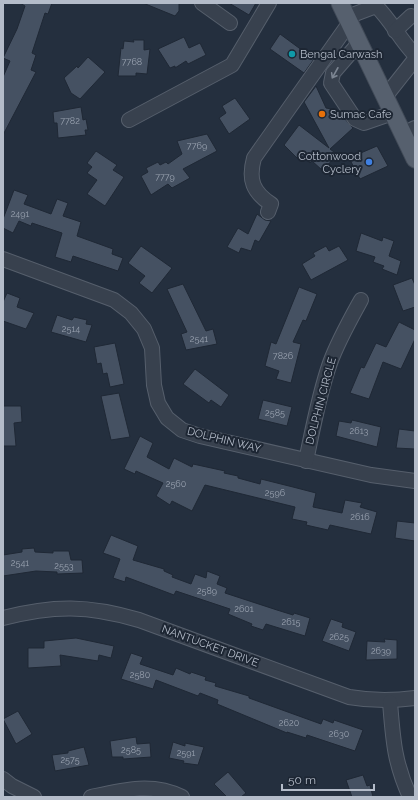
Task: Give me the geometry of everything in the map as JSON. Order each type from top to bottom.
[{"type":"main road","points":[[346,14],[393,113],[409,131],[415,159]]},
{"type":"street","points":[[202,3],[230,23]]},
{"type":"street","points":[[129,120],[232,65],[269,3]]},
{"type":"street","points":[[268,212],[271,204],[260,197],[253,187],[252,165],[254,158],[346,14],[375,5],[415,55]]},
{"type":"street","points":[[395,31],[411,16]]},
{"type":"street","points":[[359,43],[333,73],[331,83],[355,119],[364,123],[393,113]]},
{"type":"street","points":[[385,97],[415,59]]},
{"type":"street","name":"DOLPHIN WAY","points":[[3,259],[114,300],[131,313],[144,330],[152,348],[154,385],[158,403],[167,418],[182,430],[306,461],[370,475],[415,481]]},
{"type":"street","name":"DOLPHIN CIRCLE","points":[[306,461],[320,396],[330,362],[343,332],[361,300]]},
{"type":"street","name":"NANTUCKET DRIVE","points":[[3,618],[28,612],[56,608],[85,608],[112,612],[146,622],[349,697],[369,701],[390,702],[415,698]]},
{"type":"street","points":[[390,702],[394,748],[400,775],[410,797]]},
{"type":"street","points":[[3,779],[12,786],[34,797]]},
{"type":"street","points":[[91,797],[126,789],[148,788],[170,791],[182,797]]},
{"type":"building","points":[[20,3],[52,3],[48,14],[45,13],[32,53],[36,55],[31,70],[36,72],[3,135],[3,77],[10,61],[3,58],[17,29],[25,6]]},
{"type":"building","points":[[143,3],[179,3],[179,11],[175,16]]},
{"type":"building","points":[[229,3],[256,3],[249,15]]},
{"type":"building","name":"Bengal Carwash","points":[[280,34],[314,59],[304,73],[270,49]]},
{"type":"building","points":[[184,37],[189,48],[200,43],[206,55],[188,64],[186,61],[175,68],[175,66],[170,68],[158,49]]},
{"type":"building","points":[[133,40],[144,40],[144,50],[150,49],[147,74],[136,73],[136,76],[118,76],[121,48],[123,49],[124,41],[134,42]]},
{"type":"building","points":[[88,57],[105,72],[80,99],[71,93],[64,78],[77,66],[78,68]]},
{"type":"building","points":[[316,86],[326,108],[337,110],[353,128],[330,149],[338,155],[322,170],[312,161],[310,163],[302,156],[299,160],[284,145],[299,125],[329,148],[304,102]]},
{"type":"building","points":[[235,98],[250,119],[229,134],[219,118],[226,113],[222,106]]},
{"type":"building","points":[[81,107],[83,120],[86,119],[88,130],[85,130],[86,135],[58,138],[57,123],[54,123],[53,112]]},
{"type":"building","points":[[207,134],[217,151],[183,169],[190,178],[172,188],[168,184],[151,195],[141,176],[148,172],[146,168],[158,162],[160,165],[166,162],[168,164],[182,154],[177,141]]},
{"type":"building","name":"Cottonwood Cyclery","points":[[377,146],[388,166],[360,179],[349,158]]},
{"type":"building","points":[[96,151],[117,165],[113,170],[124,177],[105,206],[87,194],[97,180],[87,173],[92,167],[87,163]]},
{"type":"building","points":[[14,190],[28,195],[24,204],[51,214],[57,199],[68,203],[63,216],[81,222],[77,236],[113,249],[112,254],[123,258],[118,271],[73,256],[71,262],[55,257],[62,233],[32,223],[31,226],[19,221],[13,233],[3,228],[3,219]]},
{"type":"building","points":[[257,214],[265,220],[271,221],[259,242],[255,240],[251,251],[241,248],[239,253],[227,247],[238,228],[248,234]]},
{"type":"building","points":[[361,233],[382,241],[383,237],[394,241],[389,256],[401,261],[397,275],[382,269],[384,266],[373,262],[375,257],[356,251]]},
{"type":"building","points":[[141,246],[172,268],[152,293],[139,283],[145,276],[128,263]]},
{"type":"building","points":[[326,246],[329,251],[339,246],[348,260],[311,280],[302,264],[315,256],[313,253]]},
{"type":"building","points":[[412,278],[415,285],[415,307],[403,311],[393,285]]},
{"type":"building","points":[[183,284],[206,331],[213,329],[217,344],[186,350],[181,334],[187,332],[167,289]]},
{"type":"building","points":[[299,287],[317,294],[306,321],[303,320],[293,342],[301,344],[291,383],[276,379],[279,371],[265,366],[271,342],[276,344]]},
{"type":"building","points":[[7,293],[20,298],[17,307],[34,313],[26,329],[3,321],[3,302]]},
{"type":"building","points":[[57,315],[72,320],[74,317],[87,320],[86,324],[92,325],[86,342],[51,332]]},
{"type":"building","points":[[399,322],[415,330],[415,339],[401,369],[383,362],[369,399],[350,393],[361,367],[364,368],[376,343],[386,347]]},
{"type":"building","points":[[115,343],[124,384],[110,387],[107,373],[103,374],[101,363],[97,364],[94,347]]},
{"type":"building","points":[[195,369],[229,395],[221,407],[211,400],[209,403],[183,384]]},
{"type":"building","points":[[119,393],[130,437],[111,440],[101,396]]},
{"type":"building","points":[[263,400],[292,407],[287,426],[258,419]]},
{"type":"building","points":[[3,406],[21,406],[22,422],[14,423],[16,446],[3,446]]},
{"type":"building","points":[[352,420],[381,427],[377,447],[336,436],[339,421],[351,423]]},
{"type":"building","points":[[399,429],[415,431],[415,449],[396,448]]},
{"type":"building","points":[[140,436],[153,443],[147,457],[169,469],[174,458],[192,467],[193,464],[225,471],[224,473],[238,476],[238,478],[260,484],[261,479],[293,487],[316,493],[313,507],[342,513],[345,500],[362,503],[360,507],[377,512],[371,534],[330,525],[328,530],[306,525],[307,522],[292,519],[295,507],[205,485],[192,511],[172,501],[170,505],[156,496],[163,483],[136,471],[135,474],[124,469]]},
{"type":"building","points":[[397,521],[415,523],[415,541],[395,538]]},
{"type":"building","points":[[111,535],[138,546],[133,560],[164,569],[164,571],[173,575],[172,577],[191,584],[195,574],[206,578],[207,571],[220,576],[217,584],[227,588],[225,593],[293,615],[294,613],[310,618],[305,636],[266,624],[263,630],[251,626],[252,624],[228,614],[230,609],[176,591],[174,595],[126,577],[125,582],[113,578],[120,559],[103,553]]},
{"type":"building","points":[[34,548],[35,552],[53,553],[53,551],[69,551],[71,560],[82,560],[83,573],[57,574],[57,572],[36,571],[3,576],[3,555],[22,552],[22,549]]},
{"type":"building","points":[[331,619],[343,623],[342,627],[356,632],[349,651],[322,641]]},
{"type":"building","points":[[76,638],[114,646],[111,658],[99,655],[98,661],[60,655],[61,666],[28,668],[28,648],[44,648],[44,641]]},
{"type":"building","points":[[384,639],[397,640],[397,659],[366,660],[367,641],[385,642]]},
{"type":"building","points":[[131,653],[143,657],[140,664],[173,675],[176,668],[190,674],[191,672],[206,677],[205,680],[216,683],[215,686],[249,696],[249,698],[321,724],[323,719],[333,723],[334,720],[363,730],[355,751],[307,735],[306,738],[287,733],[217,704],[218,700],[200,693],[198,696],[156,680],[153,689],[121,679]]},
{"type":"building","points":[[18,711],[32,734],[16,744],[3,719]]},
{"type":"building","points":[[136,737],[137,744],[150,743],[151,757],[123,759],[123,757],[112,757],[110,741]]},
{"type":"building","points":[[173,742],[185,746],[185,743],[204,747],[198,765],[183,763],[184,761],[169,758]]},
{"type":"building","points":[[84,747],[89,765],[55,771],[52,755],[68,753],[68,751]]},
{"type":"building","points":[[228,772],[246,793],[241,797],[227,797],[214,784]]},
{"type":"building","points":[[363,775],[367,786],[370,785],[373,797],[352,797],[346,780]]},
{"type":"place","name":"Bengal Carwash","points":[[292,54]]},
{"type":"place","name":"Sumac Cafe","points":[[322,114]]},
{"type":"place","name":"Cottonwood Cyclery","points":[[369,162]]}]
